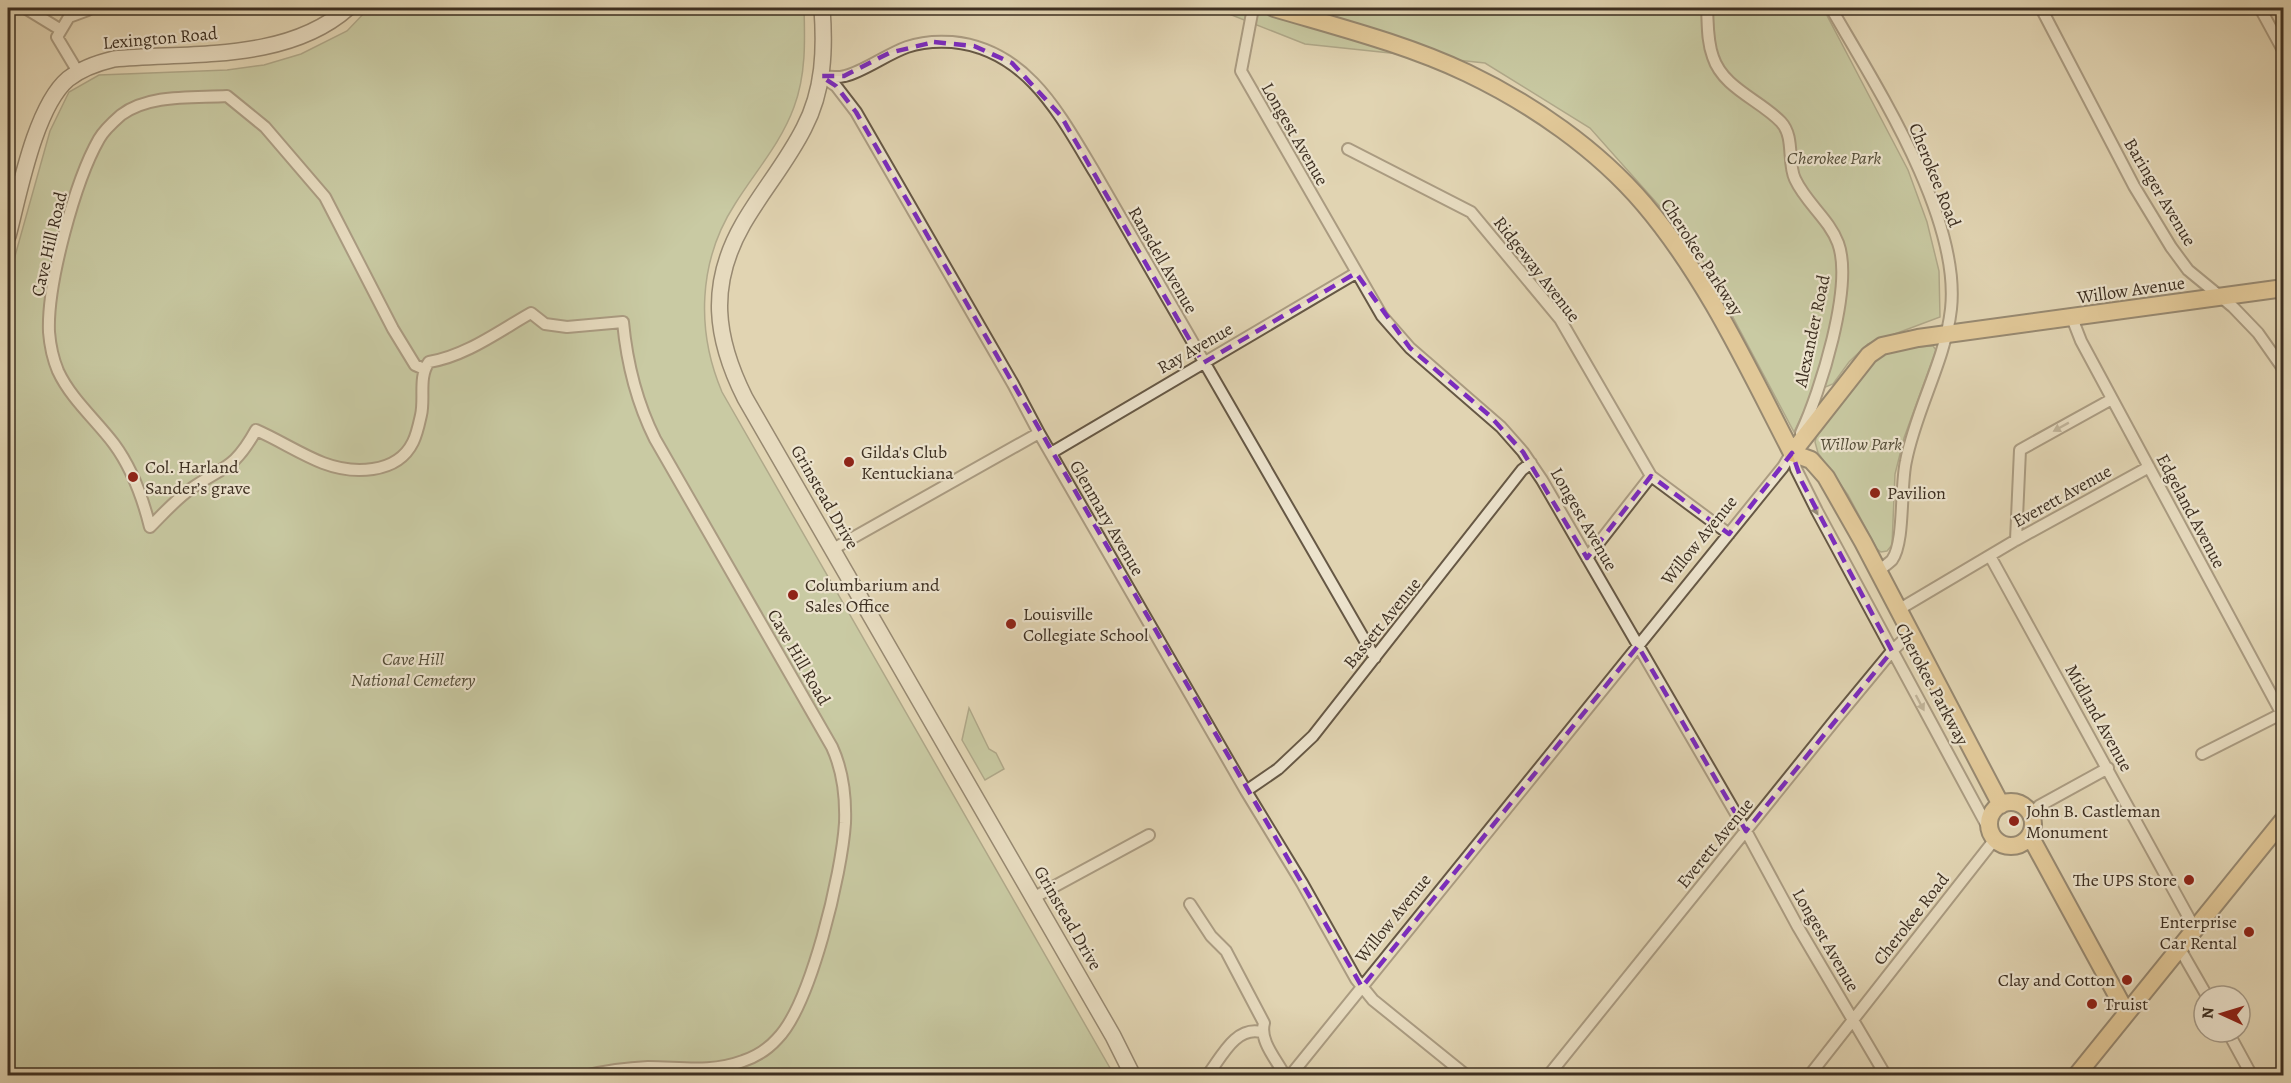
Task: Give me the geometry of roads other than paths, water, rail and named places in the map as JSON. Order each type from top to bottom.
[{"type":"main road","name":"Lexington Road","points":[[8,236],[44,114],[55,93],[78,72],[96,63],[114,59],[251,49],[289,42],[327,24],[348,8]]},
{"type":"main road","name":"Grinstead Drive","points":[[822,8],[824,60],[822,76],[805,127],[735,238],[722,280],[719,310],[724,347],[735,377],[1113,1036],[1133,1076]]},
{"type":"main road","name":"Cherokee Parkway","points":[[1274,8],[1398,46],[1465,72],[1530,108],[1570,136],[1606,166],[1652,213],[1693,272],[1723,323],[1792,453],[1812,460],[1826,477],[2001,805]]},
{"type":"main road","name":"Willow Avenue","points":[[1792,453],[1869,355],[1893,342],[2283,288]]},
{"type":"main road","points":[[2014,802],[2027,808],[2031,814],[2033,829],[2030,836],[2020,845],[2001,843],[1994,837],[1989,822],[1991,815],[2001,805],[2014,802]]},
{"type":"main road","points":[[2076,1076],[2283,820]]},
{"type":"main road","points":[[2030,836],[2126,1012]]},
{"type":"street","points":[[26,8],[61,30]]},
{"type":"street","points":[[78,72],[57,37],[69,17],[88,10],[86,8]]},
{"type":"street","name":"Longest Avenue","points":[[1253,8],[1241,71],[1356,273],[1382,316],[1410,348],[1489,415],[1531,463],[1886,1076]]},
{"type":"street","name":"Alexander Road","points":[[1707,8],[1710,48],[1716,66],[1733,85],[1784,126],[1789,139],[1793,175],[1829,226],[1840,250],[1842,269],[1839,300],[1825,369],[1806,423],[1792,453]]},
{"type":"street","name":"Cherokee Road","points":[[1832,8],[1902,134],[1929,196],[1942,234],[1950,273],[1951,307],[1947,335],[1907,453],[1902,489],[1901,535],[1894,557],[1878,571]]},
{"type":"street","name":"Baringer Avenue","points":[[2041,8],[2152,218],[2188,270],[2221,297],[2258,333],[2283,370]]},
{"type":"street","points":[[2260,8],[2283,52]]},
{"type":"street","name":"Ransdell Avenue","points":[[822,76],[844,76],[889,53],[911,45],[934,42],[974,46],[1001,56],[1032,81],[1061,116],[1375,658]]},
{"type":"street","name":"Glenmary Avenue","points":[[822,76],[841,91],[856,112],[1246,791],[1362,987],[1373,1000],[1467,1076]]},
{"type":"street","name":"Cave Hill Road","points":[[424,369],[416,365],[393,330],[325,197],[265,127],[226,96],[176,99],[138,106],[121,115],[100,138],[86,167],[62,245],[53,287],[49,333],[52,352],[59,372],[70,390],[116,446],[139,494],[150,527],[190,489],[236,461],[244,452],[256,430],[323,463],[347,469],[369,470],[403,456],[413,442],[422,409],[424,369],[429,362],[443,360],[462,352],[531,313],[545,324],[567,327],[623,322],[628,362],[641,412],[832,747],[841,766],[845,823],[835,881],[807,984],[789,1024],[778,1039],[744,1061],[720,1067],[628,1068],[584,1076]]},
{"type":"street","name":"Ridgeway Avenue","points":[[1348,149],[1471,212],[1560,319],[1651,476],[1729,534]]},
{"type":"street","name":"Ray Avenue","points":[[1051,453],[1356,273]]},
{"type":"street","name":"Edgeland Avenue","points":[[2072,318],[2081,341],[2282,716]]},
{"type":"street","points":[[2016,540],[2020,450],[2112,399]]},
{"type":"street","points":[[833,549],[1039,433]]},
{"type":"street","name":"Willow Avenue","points":[[1290,1076],[1784,466],[1792,453]]},
{"type":"street","name":"Cherokee Parkway","points":[[1792,453],[1802,482],[1994,837]]},
{"type":"street","name":"Bassett Avenue","points":[[1246,791],[1297,753],[1522,471],[1531,463]]},
{"type":"street","name":"Everett Avenue","points":[[1898,610],[2016,540],[2149,467]]},
{"type":"street","points":[[1587,558],[1651,476]]},
{"type":"street","name":"Midland Avenue","points":[[1990,556],[2195,929]]},
{"type":"street","name":"Everett Avenue","points":[[1548,1076],[1892,651],[1911,633]]},
{"type":"street","points":[[2202,754],[2282,716]]},
{"type":"street","points":[[2031,814],[2039,806],[2108,768]]},
{"type":"street","points":[[1033,898],[1149,835]]},
{"type":"street","name":"Cherokee Road","points":[[1809,1076],[1994,837]]},
{"type":"street","points":[[1190,904],[1212,936],[1226,951],[1263,1023],[1261,1032],[1285,1076]]},
{"type":"street","points":[[2180,949],[2200,984]]},
{"type":"street","points":[[1207,1076],[1234,1040],[1246,1032],[1261,1032]]},
{"type":"street","points":[[2235,1044],[2252,1076]]},
{"type":"place","name":"Gilda's Club Kentuckiana","points":[[849,462]]},
{"type":"place","name":"Col. Harland Sander’s grave","points":[[133,477]]},
{"type":"place","name":"Pavilion","points":[[1875,493]]},
{"type":"place","name":"Columbarium and Sales Office","points":[[793,595]]},
{"type":"place","name":"Louisville Collegiate School","points":[[1011,624]]},
{"type":"place","name":"John B. Castleman Monument","points":[[2014,821]]},
{"type":"place","name":"The UPS Store","points":[[2189,880]]},
{"type":"place","name":"Enterprise Car Rental","points":[[2249,932]]},
{"type":"place","name":"Clay and Cotton","points":[[2127,980]]},
{"type":"place","name":"Truist","points":[[2092,1004]]},
{"type":"park label","name":"Cherokee Park","points":[[1834,158]]},
{"type":"park label","name":"Willow Park","points":[[1861,444]]},
{"type":"park label","name":"Cave Hill National Cemetery","points":[[413,669]]}]
